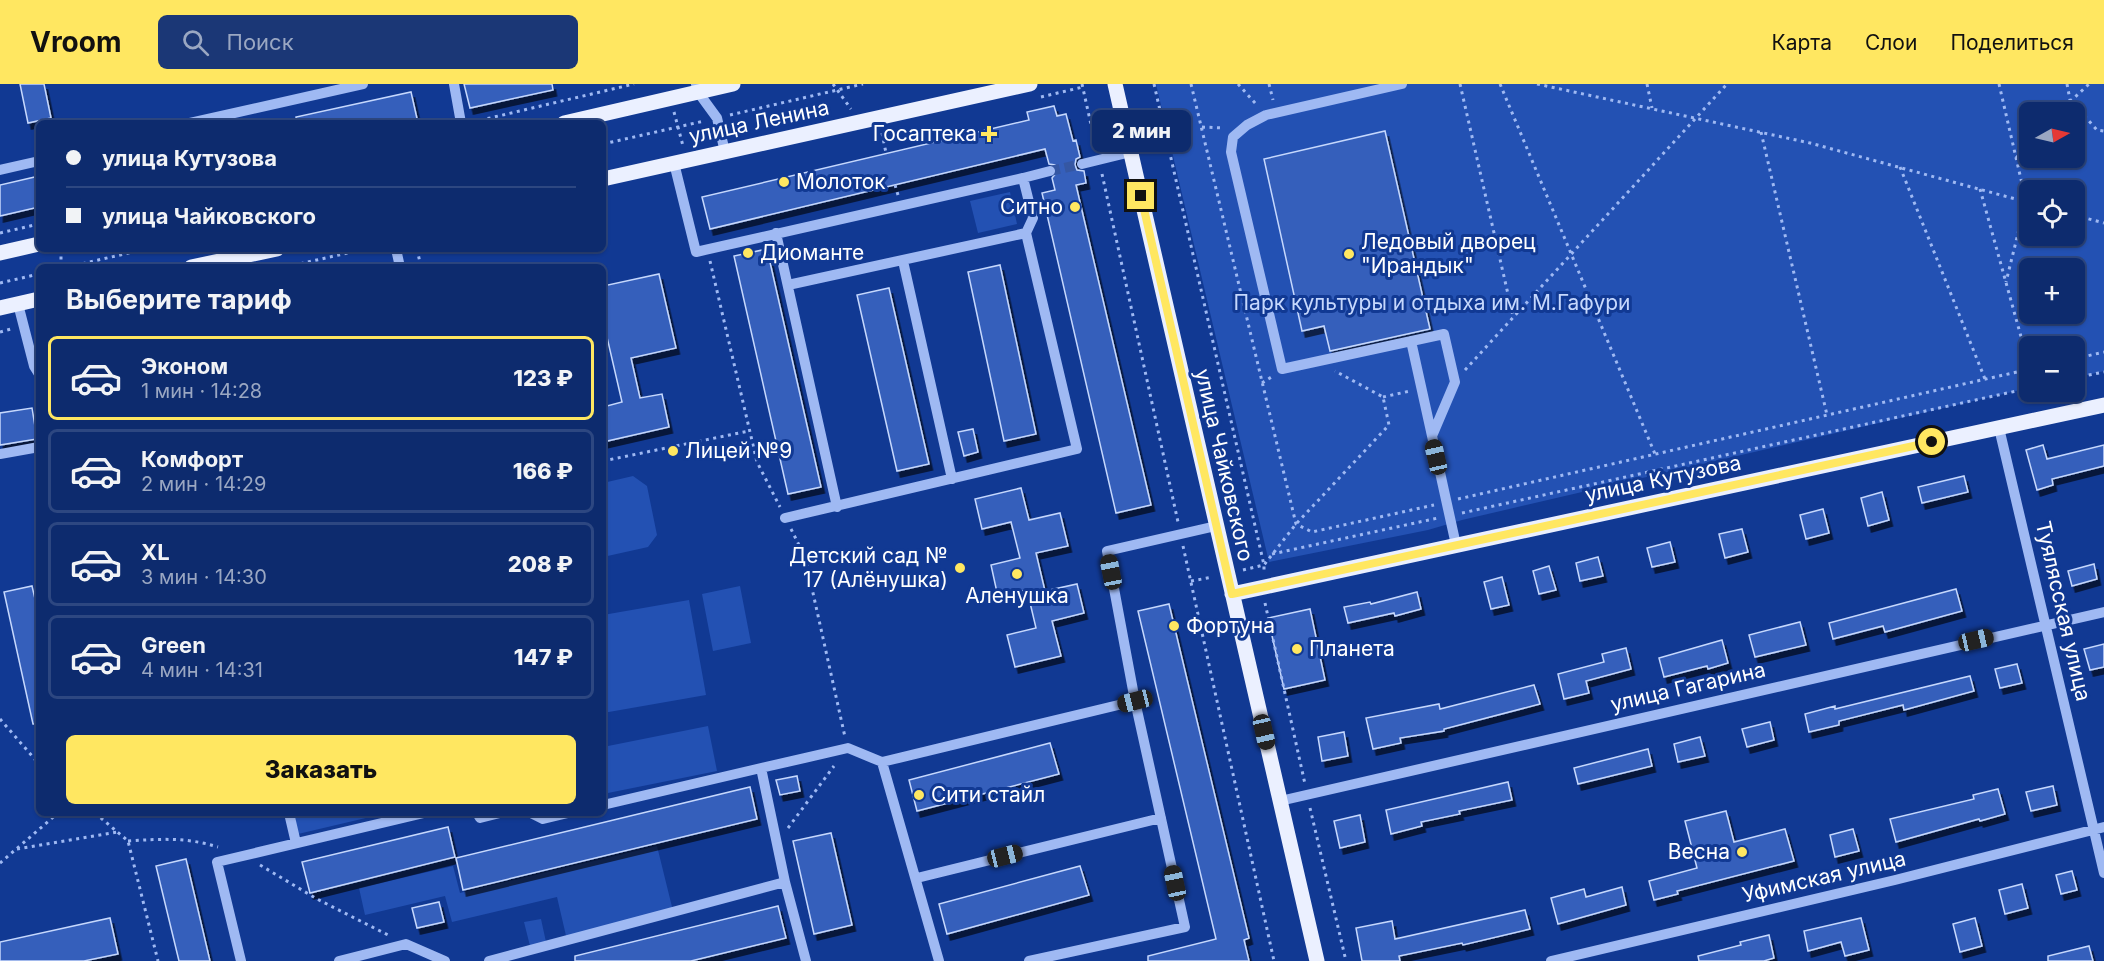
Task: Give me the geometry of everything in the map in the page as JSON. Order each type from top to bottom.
[{"type":"main road","name":"улица Ленина","points":[[577,120],[671,98],[697,88],[733,84]]},
{"type":"main road","name":"улица Ленина","points":[[606,177],[1030,84]]},
{"type":"main road","name":"улица Чайковского","points":[[1115,84],[1317,961]]},
{"type":"main road","points":[[0,253],[36,245]]},
{"type":"main road","points":[[206,264],[263,252]]},
{"type":"main road","points":[[0,308],[36,300]]},
{"type":"main road","name":"улица Кутузова","points":[[1232,594],[2104,405]]},
{"type":"street","points":[[203,120],[345,86],[363,84]]},
{"type":"street","points":[[454,84],[460,120]]},
{"type":"street","points":[[1402,84],[1266,115],[1247,124],[1233,137],[1231,152],[1282,369],[1444,334],[1455,382],[1432,436]]},
{"type":"street","points":[[697,88],[717,118],[725,152]]},
{"type":"street","points":[[1082,164],[1131,152]]},
{"type":"street","points":[[680,161],[696,252],[1050,171]]},
{"type":"street","points":[[0,170],[36,162]]},
{"type":"street","points":[[785,518],[1077,449],[1026,233],[1033,218],[1023,178]]},
{"type":"street","points":[[776,233],[837,507]]},
{"type":"street","points":[[788,285],[1026,233]]},
{"type":"street","points":[[903,261],[952,479]]},
{"type":"street","points":[[18,303],[36,369]]},
{"type":"street","points":[[1411,341],[1456,544]]},
{"type":"street","name":"Туялясская улица","points":[[1999,428],[2046,624],[2099,828],[2104,873]]},
{"type":"street","points":[[0,454],[36,448]]},
{"type":"street","points":[[1029,961],[1185,927],[1135,701],[1107,551],[1216,526]]},
{"type":"street","name":"улица Гагарина","points":[[1280,801],[2104,612]]},
{"type":"street","points":[[606,804],[848,748],[882,762],[1135,701]]},
{"type":"street","points":[[882,762],[939,961]]},
{"type":"street","points":[[761,768],[785,882],[806,961]]},
{"type":"street","points":[[290,816],[296,843]]},
{"type":"street","points":[[241,961],[217,862],[411,816]]},
{"type":"street","points":[[537,816],[543,819],[556,816]]},
{"type":"street","points":[[916,878],[1161,818]]},
{"type":"street","name":"Уфимская улица","points":[[1551,961],[1895,880],[2099,828]]},
{"type":"street","points":[[489,961],[785,882]]},
{"type":"street","points":[[339,961],[406,944],[445,961]]},
{"type":"path","points":[[481,120],[634,84]]},
{"type":"path","points":[[606,143],[863,84]]},
{"type":"path","points":[[1154,84],[1264,565],[1262,588],[1346,961]]},
{"type":"path","points":[[1191,84],[1296,524]]},
{"type":"path","points":[[1238,84],[1266,115]]},
{"type":"path","points":[[1460,84],[1514,317]]},
{"type":"path","points":[[1500,84],[1655,454]]},
{"type":"path","points":[[1537,84],[1761,132],[2019,200]]},
{"type":"path","points":[[1647,84],[1652,108]]},
{"type":"path","points":[[1455,382],[1727,84]]},
{"type":"path","points":[[1999,84],[2022,180]]},
{"type":"path","points":[[2067,84],[2070,100],[2097,130],[2104,131]]},
{"type":"path","points":[[2070,100],[2089,84]]},
{"type":"path","points":[[671,98],[678,127],[680,161]]},
{"type":"path","points":[[1761,132],[1827,415]]},
{"type":"path","points":[[882,133],[886,153]]},
{"type":"path","points":[[2016,158],[2019,155]]},
{"type":"path","points":[[1900,167],[1985,379]]},
{"type":"path","points":[[1296,524],[1312,532],[2030,369],[1980,189]]},
{"type":"path","points":[[2085,218],[2104,223]]},
{"type":"path","points":[[0,233],[36,225]]},
{"type":"path","points":[[2006,282],[2019,235]]},
{"type":"path","points":[[707,249],[757,462],[805,557],[848,748],[777,843]]},
{"type":"path","points":[[81,264],[133,252]]},
{"type":"path","points":[[299,264],[352,252]]},
{"type":"path","points":[[0,283],[36,275]]},
{"type":"path","points":[[2085,356],[2104,352]]},
{"type":"path","points":[[1317,362],[1383,397],[1421,389]]},
{"type":"path","points":[[2085,376],[2104,372]]},
{"type":"path","points":[[1272,554],[2019,390]]},
{"type":"path","points":[[1264,565],[1296,524],[1389,425],[1383,397]]},
{"type":"path","points":[[606,460],[749,431]]},
{"type":"path","points":[[0,719],[36,761]]},
{"type":"path","points":[[0,863],[55,816]]},
{"type":"path","points":[[98,816],[128,841],[158,961]]},
{"type":"path","points":[[17,849],[117,832]]},
{"type":"path","points":[[128,841],[174,838],[201,842],[244,855],[317,899],[406,944]]},
{"type":"green space","name":"Парк культуры и отдыха им. М.Гафури","points":[[1156,84],[2104,84],[2104,371],[2085,376],[2085,336],[2019,336],[2019,390],[1462,520],[1428,530],[1269,562]]},
{"type":"green space","points":[[1010,192],[1017,224],[978,233],[970,201]]},
{"type":"green space","points":[[633,476],[647,486],[657,535],[648,547],[606,556],[606,482]]},
{"type":"green space","points":[[740,586],[751,643],[713,651],[702,594]]},
{"type":"green space","points":[[689,600],[706,695],[606,712],[606,614]]},
{"type":"green space","points":[[708,726],[717,771],[606,793],[606,746]]},
{"type":"green space","points":[[295,816],[374,816],[298,834]]},
{"type":"green space","points":[[657,846],[674,915],[567,940],[557,897],[452,922],[445,896],[365,915],[359,888],[453,866],[460,893]]},
{"type":"green space","points":[[541,919],[546,942],[530,946],[524,922]]},
{"type":"building","points":[[20,84],[44,84],[51,118],[28,123]]},
{"type":"building","points":[[464,84],[552,84],[553,90],[470,108]]},
{"type":"building","points":[[411,92],[417,120],[296,120],[296,117]]},
{"type":"building","points":[[1054,106],[1057,116],[1066,114],[1080,157],[1076,159],[1075,165],[1077,170],[1084,171],[1086,183],[1076,185],[1151,505],[1116,513],[1042,193],[1055,190],[1052,178],[1057,172],[1055,165],[1049,164],[1045,149],[710,229],[702,197],[1029,120],[1027,112]]},
{"type":"building","name":"Ледовый дворец \"Ирандык\"","points":[[1385,131],[1430,329],[1330,351],[1324,326],[1302,331],[1264,159]]},
{"type":"building","points":[[36,177],[36,208],[0,216],[0,185]]},
{"type":"building","points":[[767,249],[821,487],[788,494],[734,256]]},
{"type":"building","points":[[1000,265],[1036,434],[1004,441],[968,272]]},
{"type":"building","name":"Лицей №9","points":[[659,274],[676,348],[631,358],[640,398],[662,394],[669,427],[606,441],[606,406],[622,402],[606,333],[606,285]]},
{"type":"building","points":[[889,288],[929,464],[897,471],[857,295]]},
{"type":"building","points":[[32,408],[36,439],[0,445],[0,413]]},
{"type":"building","points":[[973,429],[978,452],[964,456],[958,432]]},
{"type":"building","points":[[2043,445],[2047,459],[2104,445],[2104,466],[2052,479],[2053,485],[2037,490],[2026,450]]},
{"type":"building","points":[[1964,476],[1968,492],[1922,503],[1918,487]]},
{"type":"building","name":"Аленушка","points":[[1021,488],[1029,520],[1060,513],[1068,546],[1036,553],[1045,591],[1077,584],[1084,613],[1052,621],[1061,656],[1015,667],[1007,635],[1036,628],[1027,590],[998,597],[991,565],[1020,558],[1011,522],[982,529],[975,499]]},
{"type":"building","points":[[1882,492],[1889,520],[1868,526],[1861,498]]},
{"type":"building","points":[[1823,509],[1829,533],[1806,539],[1800,515]]},
{"type":"building","points":[[1742,529],[1748,552],[1725,558],[1719,534]]},
{"type":"building","points":[[1670,542],[1675,562],[1652,567],[1647,548]]},
{"type":"building","points":[[1598,557],[1603,576],[1580,581],[1576,563]]},
{"type":"building","points":[[2094,564],[2097,579],[2072,586],[2068,571]]},
{"type":"building","points":[[1549,566],[1556,590],[1539,594],[1533,571]]},
{"type":"building","points":[[1502,577],[1509,605],[1491,609],[1484,582]]},
{"type":"building","points":[[32,586],[36,603],[36,724],[33,724],[4,592]]},
{"type":"building","points":[[1956,589],[1962,611],[1885,632],[1883,626],[1833,639],[1829,623]]},
{"type":"building","points":[[1417,592],[1421,609],[1395,616],[1394,613],[1348,623],[1344,607],[1370,602],[1371,604]]},
{"type":"building","points":[[1169,604],[1249,938],[1244,940],[1249,961],[1148,961],[1148,956],[1216,939],[1138,611]]},
{"type":"building","name":"Планета","points":[[1310,609],[1325,680],[1284,689],[1268,618]]},
{"type":"building","points":[[1800,622],[1806,645],[1755,657],[1749,635]]},
{"type":"building","points":[[1722,640],[1728,663],[1664,677],[1659,658]]},
{"type":"building","points":[[2104,644],[2104,667],[2090,670],[2084,649]]},
{"type":"building","points":[[1626,648],[1631,669],[1586,681],[1589,693],[1564,699],[1558,674],[1604,662],[1602,654]]},
{"type":"building","points":[[2017,664],[2022,683],[2000,688],[1995,669]]},
{"type":"building","points":[[1970,676],[1974,691],[1904,710],[1903,705],[1839,721],[1839,725],[1809,732],[1805,714],[1835,706],[1835,709]]},
{"type":"building","points":[[1534,685],[1540,704],[1444,729],[1444,731],[1400,738],[1401,743],[1373,749],[1366,718],[1439,704],[1440,709]]},
{"type":"building","points":[[1770,722],[1774,740],[1747,747],[1742,729]]},
{"type":"building","points":[[1344,732],[1348,756],[1322,761],[1318,737]]},
{"type":"building","points":[[1700,737],[1705,756],[1678,762],[1674,744]]},
{"type":"building","points":[[1050,743],[1059,774],[917,811],[909,780]]},
{"type":"building","points":[[1648,749],[1652,766],[1578,784],[1574,768]]},
{"type":"building","points":[[797,776],[800,791],[780,795],[776,780]]},
{"type":"building","points":[[1508,782],[1512,800],[1459,811],[1460,814],[1421,822],[1422,826],[1391,834],[1386,810]]},
{"type":"building","points":[[2053,786],[2057,805],[2031,811],[2026,792]]},
{"type":"building","points":[[750,787],[757,819],[463,890],[456,858]]},
{"type":"building","points":[[1998,789],[2005,814],[1896,842],[1890,819],[1974,799],[1973,795]]},
{"type":"building","name":"Весна","points":[[1726,811],[1734,842],[1785,829],[1794,861],[1677,891],[1678,894],[1654,900],[1649,881],[1697,868],[1685,821]]},
{"type":"building","points":[[1360,815],[1365,842],[1340,848],[1334,821]]},
{"type":"building","points":[[448,827],[455,857],[310,893],[302,862]]},
{"type":"building","points":[[1853,829],[1859,851],[1835,857],[1830,835]]},
{"type":"building","points":[[831,833],[852,925],[814,934],[793,841]]},
{"type":"building","points":[[186,859],[210,961],[179,961],[156,866]]},
{"type":"building","points":[[1080,866],[1089,895],[947,934],[939,904]]},
{"type":"building","points":[[2072,871],[2077,890],[2061,894],[2056,875]]},
{"type":"building","points":[[2022,884],[2028,908],[2005,914],[1999,890]]},
{"type":"building","points":[[1622,887],[1626,905],[1558,924],[1551,898],[1584,889],[1586,897]]},
{"type":"building","points":[[439,902],[444,922],[417,928],[412,908]]},
{"type":"building","points":[[778,906],[786,938],[691,961],[575,961],[575,956]]},
{"type":"building","points":[[1525,910],[1530,929],[1463,945],[1462,943],[1399,956],[1400,961],[1362,961],[1356,928],[1392,921],[1395,939]]},
{"type":"building","points":[[110,918],[118,954],[84,961],[0,961],[0,942]]},
{"type":"building","points":[[1861,918],[1869,950],[1845,956],[1841,942],[1808,951],[1804,931]]},
{"type":"building","points":[[1975,918],[1982,946],[1960,952],[1953,924]]},
{"type":"building","points":[[1769,935],[1774,958],[1764,961],[1699,961],[1698,956]]},
{"type":"building","points":[[2089,946],[2093,961],[2048,961],[2048,956]]},
{"type":"tunnel","points":[[1050,171],[1082,164]]},
{"type":"place","name":"Госаптека","points":[[989,134]]},
{"type":"place","name":"Молоток","points":[[784,182]]},
{"type":"place","name":"Ситно","points":[[1075,207]]},
{"type":"place","name":"Диоманте","points":[[748,253]]},
{"type":"place","name":"Ледовый дворец \"Ирандык\"","points":[[1349,254]]},
{"type":"place","name":"Лицей №9","points":[[673,451]]},
{"type":"place","name":"Детский сад № 17 (Алёнушка)","points":[[960,568]]},
{"type":"place","name":"Аленушка","points":[[1017,574]]},
{"type":"place","name":"Фортуна","points":[[1174,626]]},
{"type":"place","name":"Планета","points":[[1297,649]]},
{"type":"place","name":"Сити стайл","points":[[919,795]]},
{"type":"place","name":"Весна","points":[[1742,852]]},
{"type":"route","points":[[1141,196],[1232,594],[1932,442]]}]
